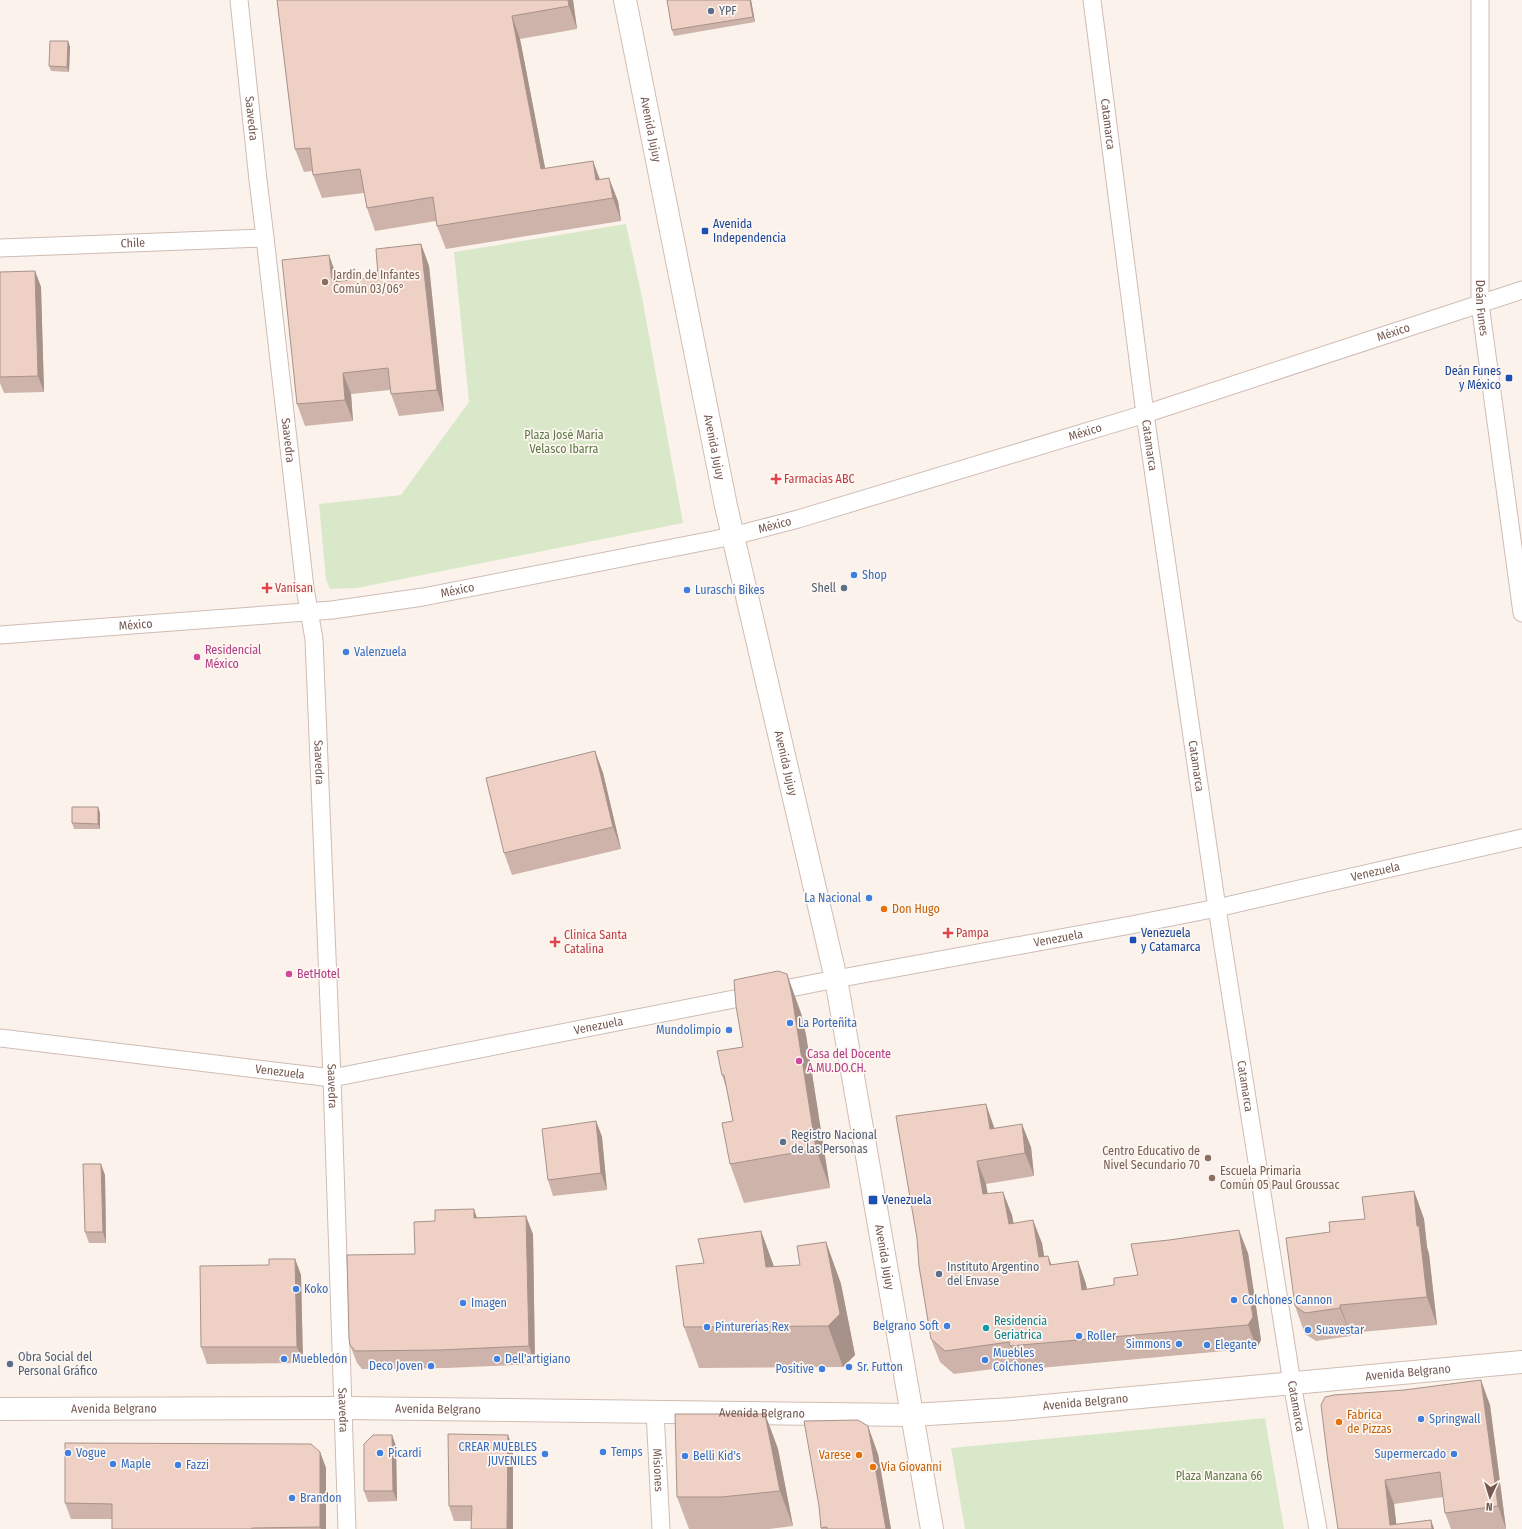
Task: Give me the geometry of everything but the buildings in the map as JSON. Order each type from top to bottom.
[{"type":"main road","name":"Avenida Jujuy","points":[[625,0],[724,498],[836,978],[932,1529]]},
{"type":"main road","name":"Avenida Belgrano","points":[[0,1409],[344,1408],[912,1415],[1012,1409],[1522,1362]]},
{"type":"street","name":"Saavedra","points":[[239,0],[305,588],[314,639],[332,1078],[347,1529]]},
{"type":"street","name":"Catamarca","points":[[1092,0],[1145,414],[1217,908],[1292,1383],[1318,1529]]},
{"type":"street","name":"Deán Funes","points":[[1480,0],[1480,304],[1522,613]]},
{"type":"street","name":"Chile","points":[[0,248],[265,238]]},
{"type":"street","name":"México","points":[[0,635],[332,610],[423,596],[733,536],[798,519],[1145,414],[1522,290]]},
{"type":"street","name":"Venezuela","points":[[0,1038],[332,1078],[836,978],[1217,908],[1522,838]]},
{"type":"street","name":"Misiones","points":[[654,1411],[661,1529]]},
{"type":"green space","name":"Plaza José María Velasco Ibarra","points":[[626,224],[642,297],[683,523],[357,588],[330,589],[326,580],[319,504],[401,495],[469,402],[454,252]]},
{"type":"green space","name":"Plaza Manzana 66","points":[[1265,1418],[1284,1529],[965,1529],[951,1448]]},
{"type":"place","name":"YPF","points":[[711,11]]},
{"type":"place","name":"Avenida Independencia","points":[[705,231]]},
{"type":"place","name":"Jardín de Infantes Común 03/06°","points":[[325,282]]},
{"type":"place","name":"Deán Funes y México","points":[[1509,378]]},
{"type":"place","name":"Farmacias ABC","points":[[776,479]]},
{"type":"place","name":"Shop","points":[[854,575]]},
{"type":"place","name":"Vanisan","points":[[267,588]]},
{"type":"place","name":"Shell","points":[[844,588]]},
{"type":"place","name":"Luraschi Bikes","points":[[687,590]]},
{"type":"place","name":"Valenzuela","points":[[346,652]]},
{"type":"place","name":"Residencial México","points":[[197,657]]},
{"type":"place","name":"La Nacional","points":[[869,898]]},
{"type":"place","name":"Don Hugo","points":[[884,909]]},
{"type":"place","name":"Pampa","points":[[948,933]]},
{"type":"place","name":"Venezuela y Catamarca","points":[[1133,940]]},
{"type":"place","name":"Clinica Santa Catalina","points":[[555,942]]},
{"type":"place","name":"BetHotel","points":[[289,974]]},
{"type":"place","name":"La Porteñita","points":[[790,1023]]},
{"type":"place","name":"Mundolimpio","points":[[729,1030]]},
{"type":"place","name":"Casa del Docente A.MU.DO.CH.","points":[[799,1061]]},
{"type":"place","name":"Registro Nacional de las Personas","points":[[783,1142]]},
{"type":"place","name":"Centro Educativo de Nivel Secundario 70","points":[[1208,1158]]},
{"type":"place","name":"Escuela Primaria Común 05 Paul Groussac","points":[[1212,1178]]},
{"type":"place","name":"Venezuela","points":[[873,1200]]},
{"type":"place","name":"Instituto Argentino del Envase","points":[[939,1274]]},
{"type":"place","name":"Koko","points":[[296,1289]]},
{"type":"place","name":"Colchones Cannon","points":[[1234,1300]]},
{"type":"place","name":"Imagen","points":[[463,1303]]},
{"type":"place","name":"Belgrano Soft","points":[[947,1326]]},
{"type":"place","name":"Pinturerías Rex","points":[[707,1327]]},
{"type":"place","name":"Residencia Geriatrica","points":[[986,1328]]},
{"type":"place","name":"Suavestar","points":[[1308,1330]]},
{"type":"place","name":"Roller","points":[[1079,1336]]},
{"type":"place","name":"Simmons","points":[[1179,1344]]},
{"type":"place","name":"Elegante","points":[[1207,1345]]},
{"type":"place","name":"Muebledón","points":[[284,1359]]},
{"type":"place","name":"Dell'artigiano","points":[[497,1359]]},
{"type":"place","name":"Muebles Colchones","points":[[985,1360]]},
{"type":"place","name":"Obra Social del Personal Gráfico","points":[[10,1364]]},
{"type":"place","name":"Deco Joven","points":[[431,1366]]},
{"type":"place","name":"Sr. Futton","points":[[849,1367]]},
{"type":"place","name":"Positive","points":[[822,1369]]},
{"type":"place","name":"Springwall","points":[[1421,1419]]},
{"type":"place","name":"Fabrica de Pizzas","points":[[1339,1422]]},
{"type":"place","name":"Temps","points":[[603,1452]]},
{"type":"place","name":"Vogue","points":[[68,1453]]},
{"type":"place","name":"Picardi","points":[[380,1453]]},
{"type":"place","name":"CREAR MUEBLES JUVENILES","points":[[545,1454]]},
{"type":"place","name":"Supermercado","points":[[1454,1454]]},
{"type":"place","name":"Varese","points":[[859,1455]]},
{"type":"place","name":"Belli Kid's","points":[[685,1456]]},
{"type":"place","name":"Maple","points":[[113,1464]]},
{"type":"place","name":"Fazzi","points":[[178,1465]]},
{"type":"place","name":"Via Giovanni","points":[[873,1467]]},
{"type":"place","name":"Brandon","points":[[292,1498]]}]
